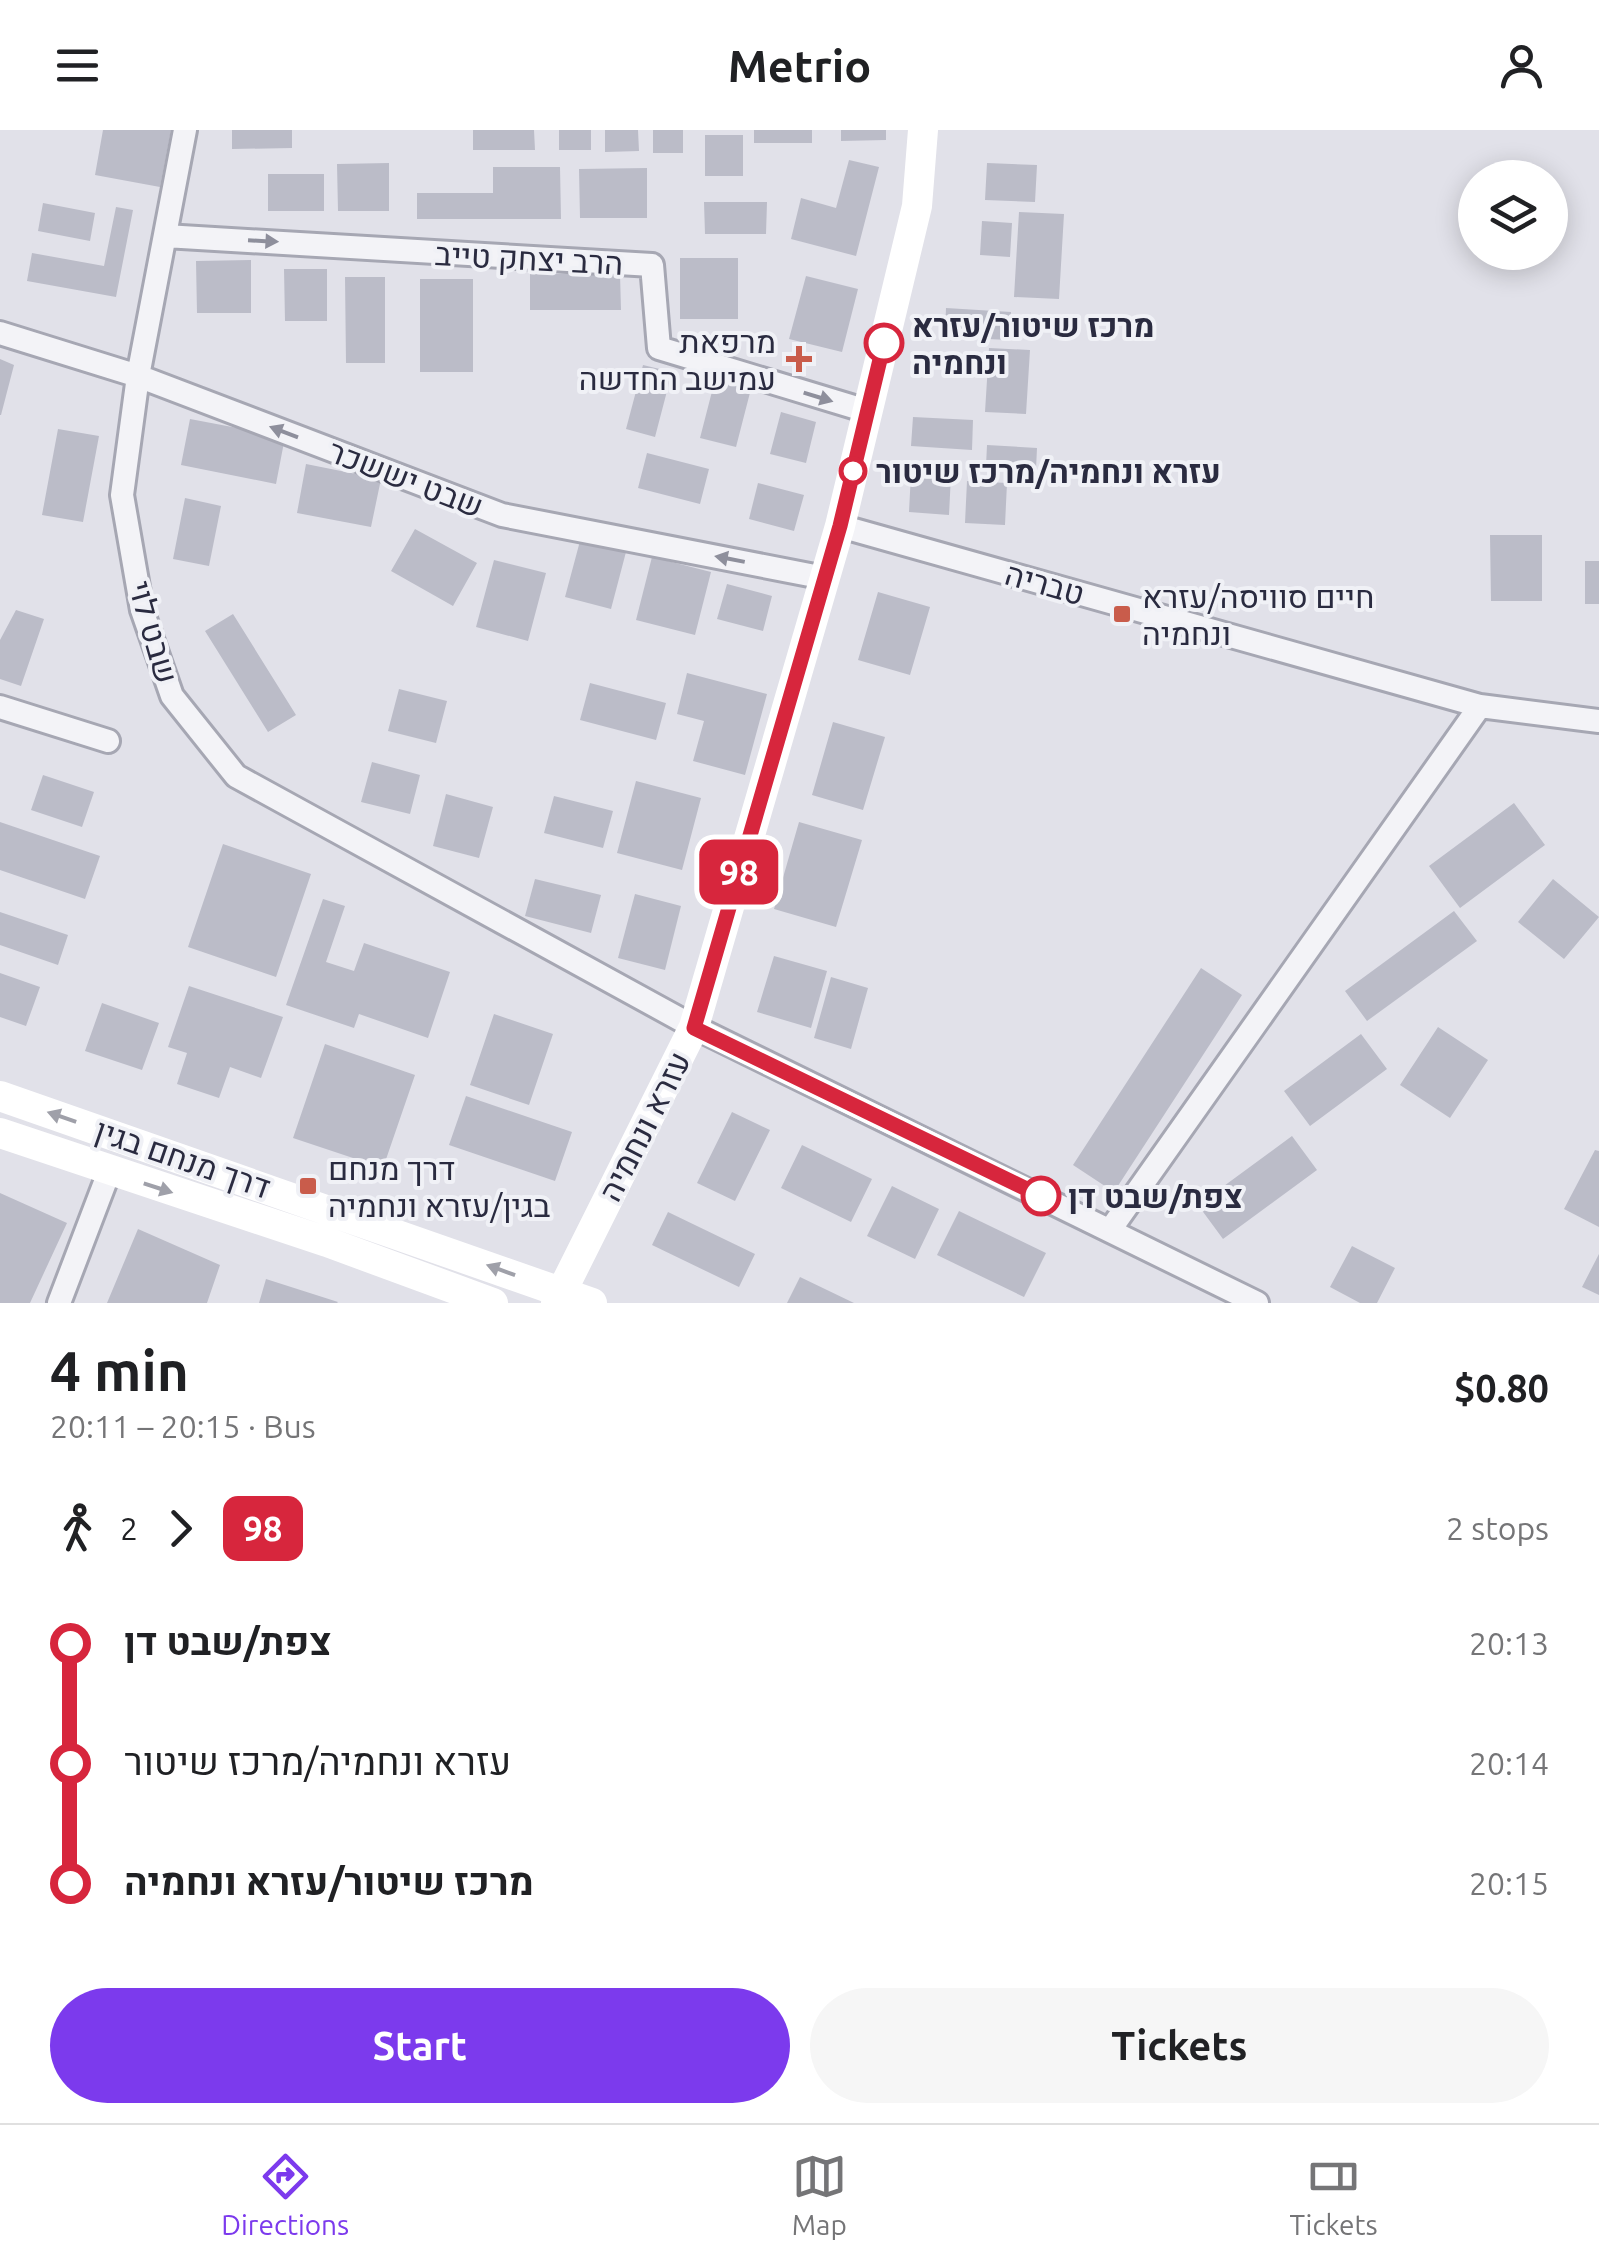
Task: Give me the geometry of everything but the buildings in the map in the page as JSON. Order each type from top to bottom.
[{"type":"street","name":"שבט לוי","points":[[185,130],[138,376],[122,495],[142,610],[172,696],[236,776],[694,1028],[1256,1303]]},
{"type":"street","name":"עזרא ונחמיה","points":[[559,1298],[694,1028],[840,526],[917,206],[923,130]]},
{"type":"street","name":"הרב יצחק טייב","points":[[165,236],[652,265],[659,348],[867,411]]},
{"type":"street","name":"שבט יששכר","points":[[0,333],[138,376],[502,515],[825,578]]},
{"type":"street","name":"טבריה","points":[[840,526],[1480,706],[1599,721]]},
{"type":"street","points":[[1110,1230],[1480,706]]},
{"type":"street","points":[[0,707],[108,742]]},
{"type":"street","name":"דרך מנחם בגין","points":[[0,1096],[559,1298],[592,1303]]},
{"type":"street","name":"דרך מנחם בגין","points":[[0,1133],[328,1242],[493,1303]]},
{"type":"street","points":[[59,1303],[109,1172]]},
{"type":"bus line","name":"98","points":[[884,343],[840,526],[694,1028],[1041,1196]]},
{"type":"place","name":"מרכז שיטור/עזרא ונחמיה","points":[[884,343]]},
{"type":"place","name":"מרפאת עמישב החדשה","points":[[799,359]]},
{"type":"place","name":"עזרא ונחמיה/מרכז שיטור","points":[[853,471]]},
{"type":"place","name":"חיים סוויסה/עזרא ונחמיה","points":[[1122,614]]},
{"type":"place","name":"דרך מנחם בגין/עזרא ונחמיה","points":[[308,1186]]},
{"type":"place","name":"צפת/שבט דן","points":[[1041,1196]]}]
